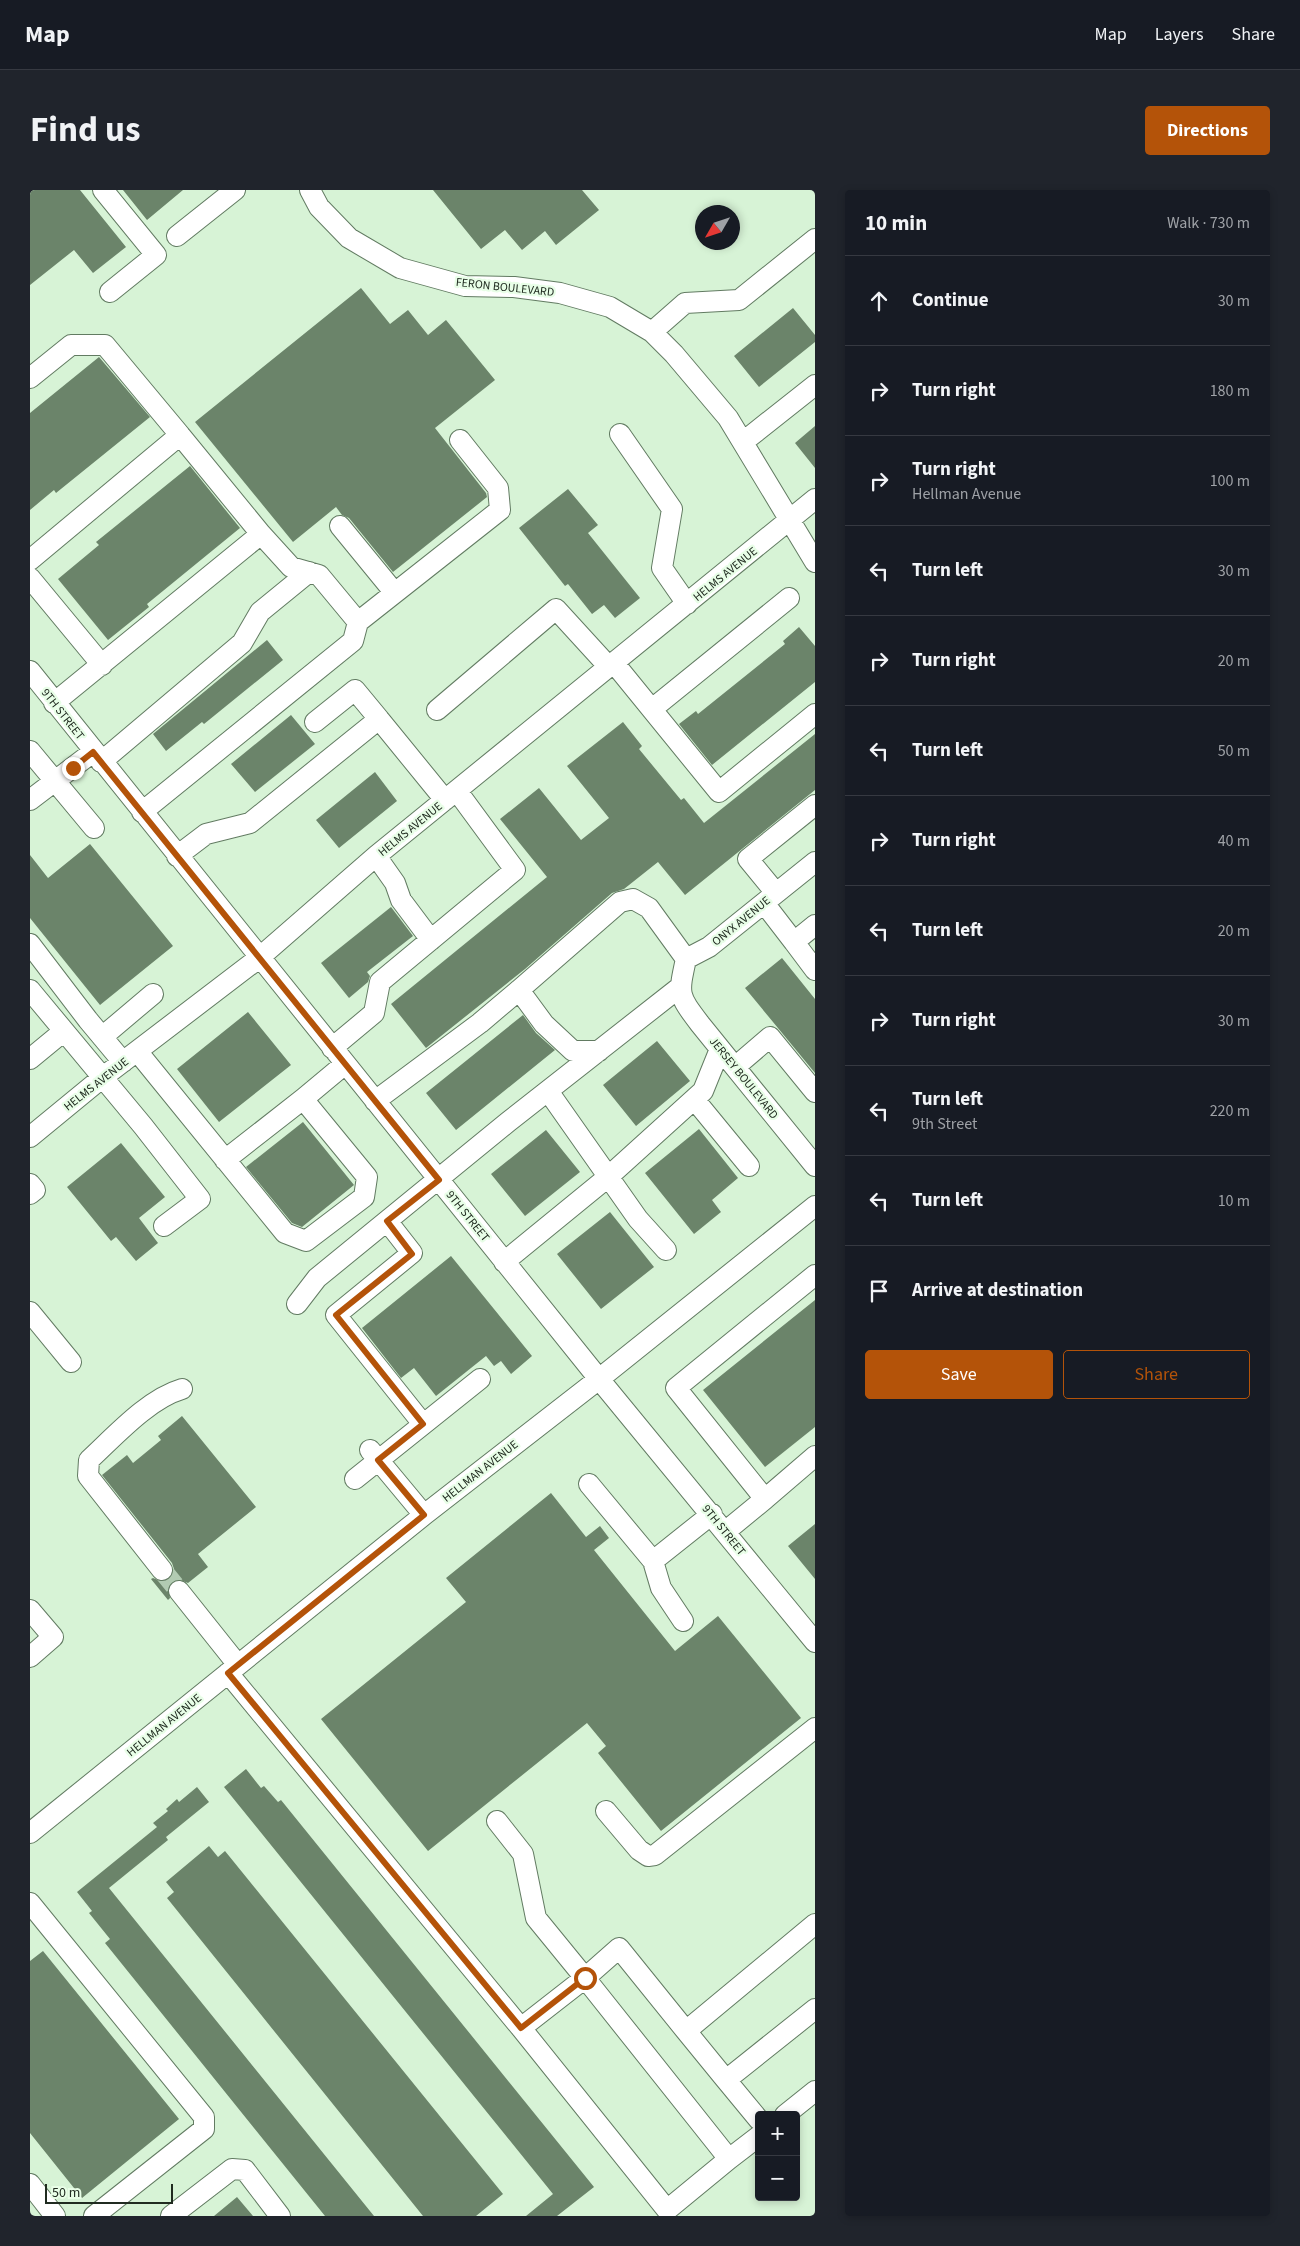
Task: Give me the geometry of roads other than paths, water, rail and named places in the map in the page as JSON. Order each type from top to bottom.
[{"type":"street","points":[[103,190],[156,254],[110,292]]},
{"type":"street","points":[[176,236],[235,190]]},
{"type":"street","name":"FERON BOULEVARD","points":[[310,190],[319,207],[349,238],[400,268],[465,286],[514,287],[560,293],[610,307],[652,332],[674,354],[728,418],[815,562]]},
{"type":"street","points":[[652,332],[685,302],[739,300],[815,239]]},
{"type":"street","points":[[30,378],[71,345],[105,345],[260,534],[291,567],[319,575],[358,622]]},
{"type":"street","points":[[743,442],[815,385]]},
{"type":"street","points":[[620,434],[672,509],[662,568],[687,604]]},
{"type":"street","points":[[30,560],[180,436]]},
{"type":"street","points":[[142,812],[353,641],[358,622],[500,510],[498,488],[460,440]]},
{"type":"street","name":"HELMS AVENUE","points":[[30,1136],[130,1056],[259,958],[376,856],[815,499]]},
{"type":"street","points":[[340,526],[394,592]]},
{"type":"street","points":[[54,702],[260,534]]},
{"type":"street","points":[[30,800],[55,782],[97,757],[242,643],[260,612],[309,572]]},
{"type":"street","points":[[30,578],[102,664]]},
{"type":"street","points":[[652,709],[789,598]]},
{"type":"street","points":[[437,710],[556,609],[652,709],[719,792],[815,714]]},
{"type":"street","name":"9TH STREET","points":[[30,672],[599,1380],[712,1514],[815,1642]]},
{"type":"street","points":[[315,722],[354,690],[451,795],[514,870],[380,982],[374,1013],[332,1048]]},
{"type":"street","points":[[177,856],[206,834],[250,823],[379,719]]},
{"type":"street","points":[[30,751],[94,828]]},
{"type":"street","points":[[815,805],[748,859],[794,942],[815,970]]},
{"type":"street","points":[[376,856],[396,882],[401,900],[431,940]]},
{"type":"street","name":"ONYX AVENUE","points":[[686,959],[710,947],[815,862]]},
{"type":"street","points":[[297,1304],[317,1278],[680,987],[686,959],[649,908],[633,899],[620,902],[480,1024],[375,1101]]},
{"type":"street","points":[[794,942],[815,925]]},
{"type":"street","points":[[30,944],[102,1036],[130,1056],[225,1160],[285,1233],[306,1240],[364,1197],[367,1177],[303,1098]]},
{"type":"street","name":"JERSEY BOULEVARD","points":[[680,987],[682,1000],[815,1166]]},
{"type":"street","points":[[30,990],[200,1199],[164,1226]]},
{"type":"street","points":[[519,990],[544,1024],[573,1051],[599,1051]]},
{"type":"street","points":[[102,1036],[153,994]]},
{"type":"street","points":[[30,1060],[64,1031]]},
{"type":"street","points":[[735,1066],[770,1036],[815,1092]]},
{"type":"street","points":[[504,1262],[608,1177],[703,1091],[720,1049]]},
{"type":"street","points":[[225,1160],[345,1064]]},
{"type":"street","points":[[548,1091],[638,1219],[666,1250]]},
{"type":"street","points":[[694,1099],[749,1166]]},
{"type":"street","points":[[30,1184],[35,1190],[30,1194]]},
{"type":"street","name":"HELLMAN AVENUE","points":[[30,1833],[424,1515],[599,1380],[815,1206]]},
{"type":"street","points":[[387,1221],[412,1254],[336,1315],[423,1424]]},
{"type":"street","points":[[765,1499],[676,1388],[815,1275]]},
{"type":"street","points":[[30,1312],[71,1362]]},
{"type":"street","points":[[355,1479],[374,1455],[423,1424],[480,1379]]},
{"type":"street","points":[[162,1570],[88,1476],[89,1460],[125,1427],[167,1393],[182,1389]]},
{"type":"street","points":[[374,1455],[424,1515]]},
{"type":"street","points":[[726,1531],[815,1456]]},
{"type":"street","points":[[589,1484],[653,1562],[661,1588],[684,1621]]},
{"type":"street","points":[[653,1562],[712,1514]]},
{"type":"street","points":[[179,1591],[233,1669],[667,2210],[755,2139]]},
{"type":"street","points":[[30,1610],[53,1637],[30,1657]]},
{"type":"street","points":[[606,1811],[639,1850],[648,1856],[655,1855],[815,1728]]},
{"type":"street","points":[[497,1821],[523,1854],[536,1918],[729,2159]]},
{"type":"street","points":[[32,1911],[204,2117],[204,2129],[94,2216]]},
{"type":"street","points":[[686,2032],[815,1924]]},
{"type":"street","points":[[521,2028],[620,1948],[755,2115]]},
{"type":"street","points":[[726,2080],[815,2008]]},
{"type":"street","points":[[791,2111],[815,2091]]},
{"type":"street","points":[[171,2216],[232,2169],[245,2170],[280,2216]]},
{"type":"street","points":[[30,2184],[55,2216]]},
{"type":"tunnel","points":[[162,1570],[179,1591]]}]
